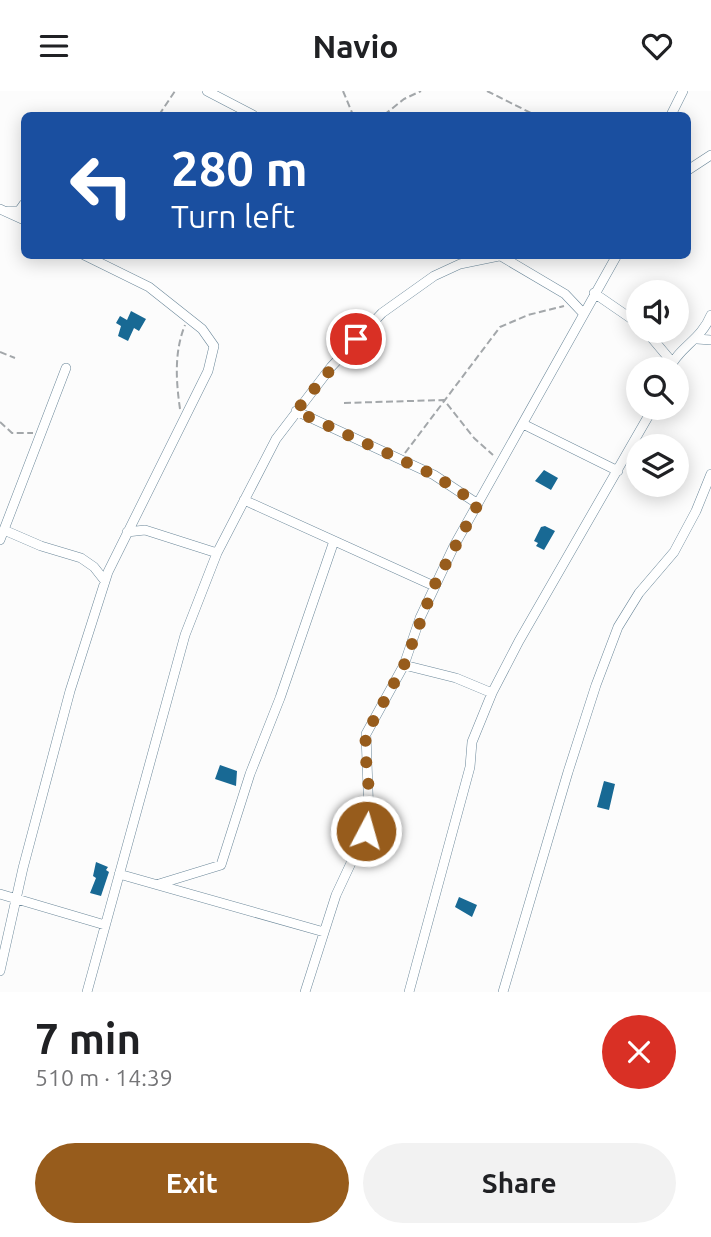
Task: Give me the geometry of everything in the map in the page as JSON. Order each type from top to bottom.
[{"type":"street","points":[[207,91],[247,112]]},
{"type":"street","points":[[672,112],[683,91]]},
{"type":"street","points":[[691,168],[711,155]]},
{"type":"street","points":[[3,210],[19,211],[21,208]]},
{"type":"street","points":[[3,210],[21,219]]},
{"type":"street","points":[[0,971],[70,691],[105,581],[208,371],[214,348],[210,337],[149,287],[92,259]]},
{"type":"street","points":[[87,992],[177,661],[217,553],[276,439],[356,339],[411,290],[460,264],[484,259]]},
{"type":"street","points":[[504,259],[565,294],[583,313]]},
{"type":"street","points":[[305,992],[336,895],[366,831],[369,817],[366,734],[404,665],[434,586],[615,259]]},
{"type":"street","points":[[594,293],[626,315]]},
{"type":"street","points":[[680,357],[697,339],[711,315]]},
{"type":"street","points":[[697,339],[711,340]]},
{"type":"street","points":[[0,540],[66,368]]},
{"type":"street","points":[[296,411],[434,475],[478,504]]},
{"type":"street","points":[[409,992],[470,767],[472,742],[492,693],[646,420]]},
{"type":"street","points":[[523,424],[618,471]]},
{"type":"street","points":[[503,992],[568,772],[618,627],[633,601],[674,552],[696,511],[711,474]]},
{"type":"street","points":[[244,500],[434,586]]},
{"type":"street","points":[[4,530],[41,546],[81,558],[94,567],[105,581]]},
{"type":"street","points":[[127,532],[145,530],[217,553]]},
{"type":"street","points":[[159,884],[216,868],[223,861],[250,774],[280,698],[334,541]]},
{"type":"street","points":[[404,665],[456,678],[492,693]]},
{"type":"street","points":[[119,874],[324,932]]},
{"type":"street","points":[[0,894],[105,925]]},
{"type":"path","points":[[161,112],[175,91]]},
{"type":"path","points":[[343,91],[352,112]]},
{"type":"path","points":[[388,112],[404,99],[421,91]]},
{"type":"path","points":[[487,91],[528,112]]},
{"type":"path","points":[[400,459],[491,337],[506,323],[576,303]]},
{"type":"path","points":[[181,425],[177,368],[180,338],[188,318]]},
{"type":"path","points":[[0,352],[15,358]]},
{"type":"path","points":[[344,403],[444,400]]},
{"type":"path","points":[[444,400],[474,438],[503,461]]},
{"type":"path","points":[[0,422],[13,433],[41,433]]},
{"type":"building","points":[[131,311],[146,319],[139,331],[134,328],[128,341],[118,336],[121,326],[116,323],[120,316],[127,320]]},
{"type":"building","points":[[544,470],[558,478],[551,490],[535,481]]},
{"type":"building","points":[[541,527],[555,531],[544,550],[536,546],[538,543],[534,541]]},
{"type":"building","points":[[220,765],[237,771],[236,786],[215,779]]},
{"type":"building","points":[[604,781],[615,784],[609,810],[597,807]]},
{"type":"building","points":[[96,862],[108,867],[106,870],[109,872],[101,896],[90,893],[96,878],[93,876]]},
{"type":"building","points":[[459,897],[477,905],[472,917],[455,907]]},
{"type":"route","points":[[356,339],[296,411],[434,475],[478,504],[434,586],[404,665],[366,734],[370,801],[366,831]]}]
